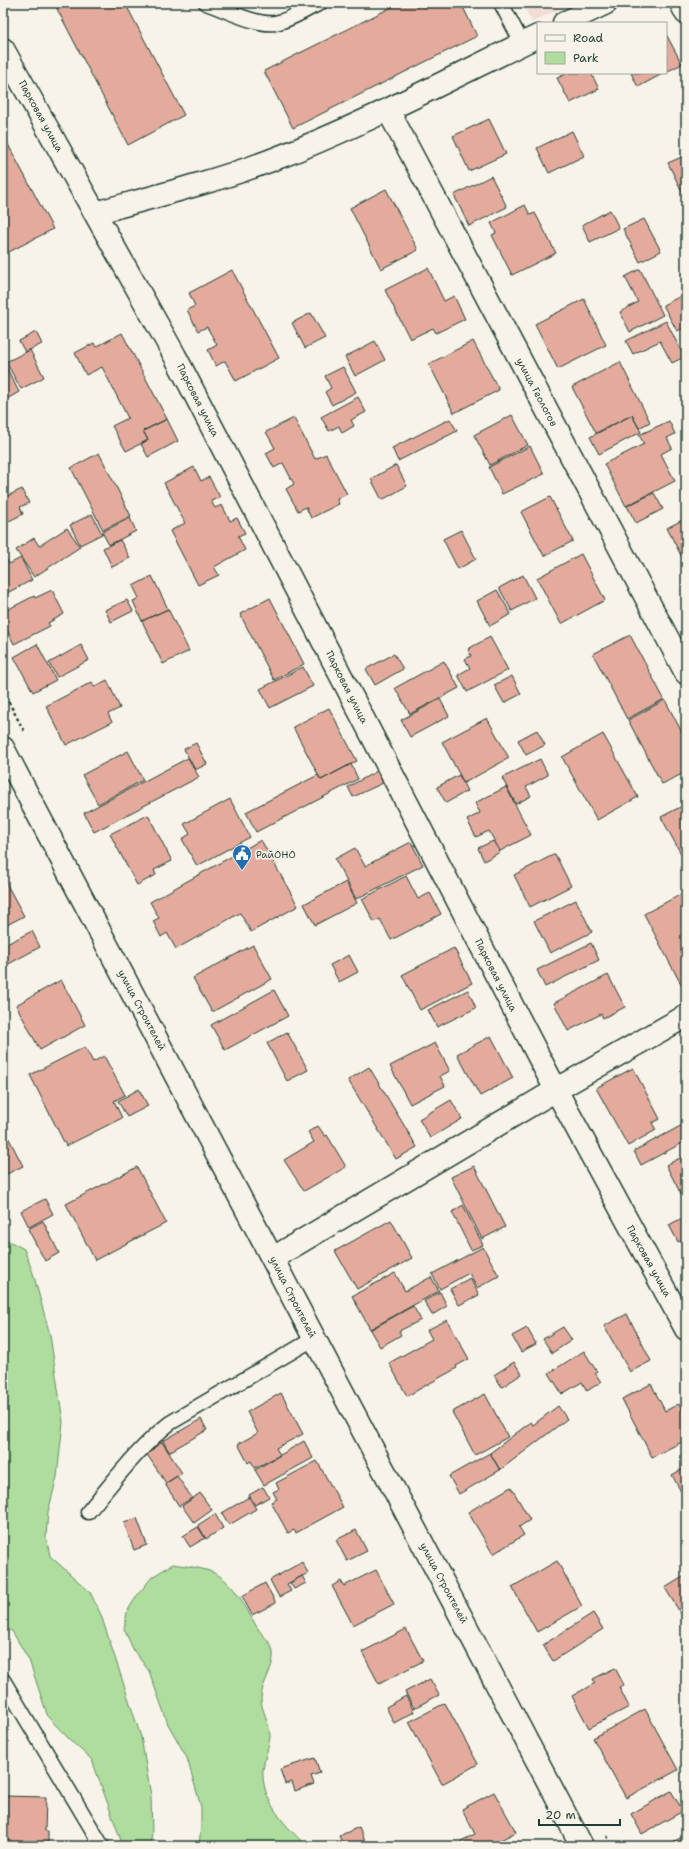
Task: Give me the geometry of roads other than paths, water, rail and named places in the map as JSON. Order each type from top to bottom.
[{"type":"street","points":[[566,22],[606,3]]},
{"type":"street","points":[[681,3],[686,13]]},
{"type":"street","points":[[95,213],[201,183],[269,161],[388,110],[530,39]]},
{"type":"street","name":"Парковая улица","points":[[3,49],[175,356],[556,1090],[686,1329]]},
{"type":"street","name":"улица Геологов","points":[[388,110],[686,673]]},
{"type":"street","name":"улица Строителей","points":[[3,748],[582,1846]]},
{"type":"street","points":[[273,1258],[556,1090],[686,1016]]},
{"type":"lane","points":[[206,3],[260,22],[273,23],[286,20],[320,3]]},
{"type":"lane","points":[[502,3],[530,39]]},
{"type":"lane","points":[[88,1512],[154,1436],[170,1423],[315,1338]]},
{"type":"lane","points":[[3,1680],[102,1846]]},
{"type":"place","name":"РайОНО","points":[[242,871]]}]
